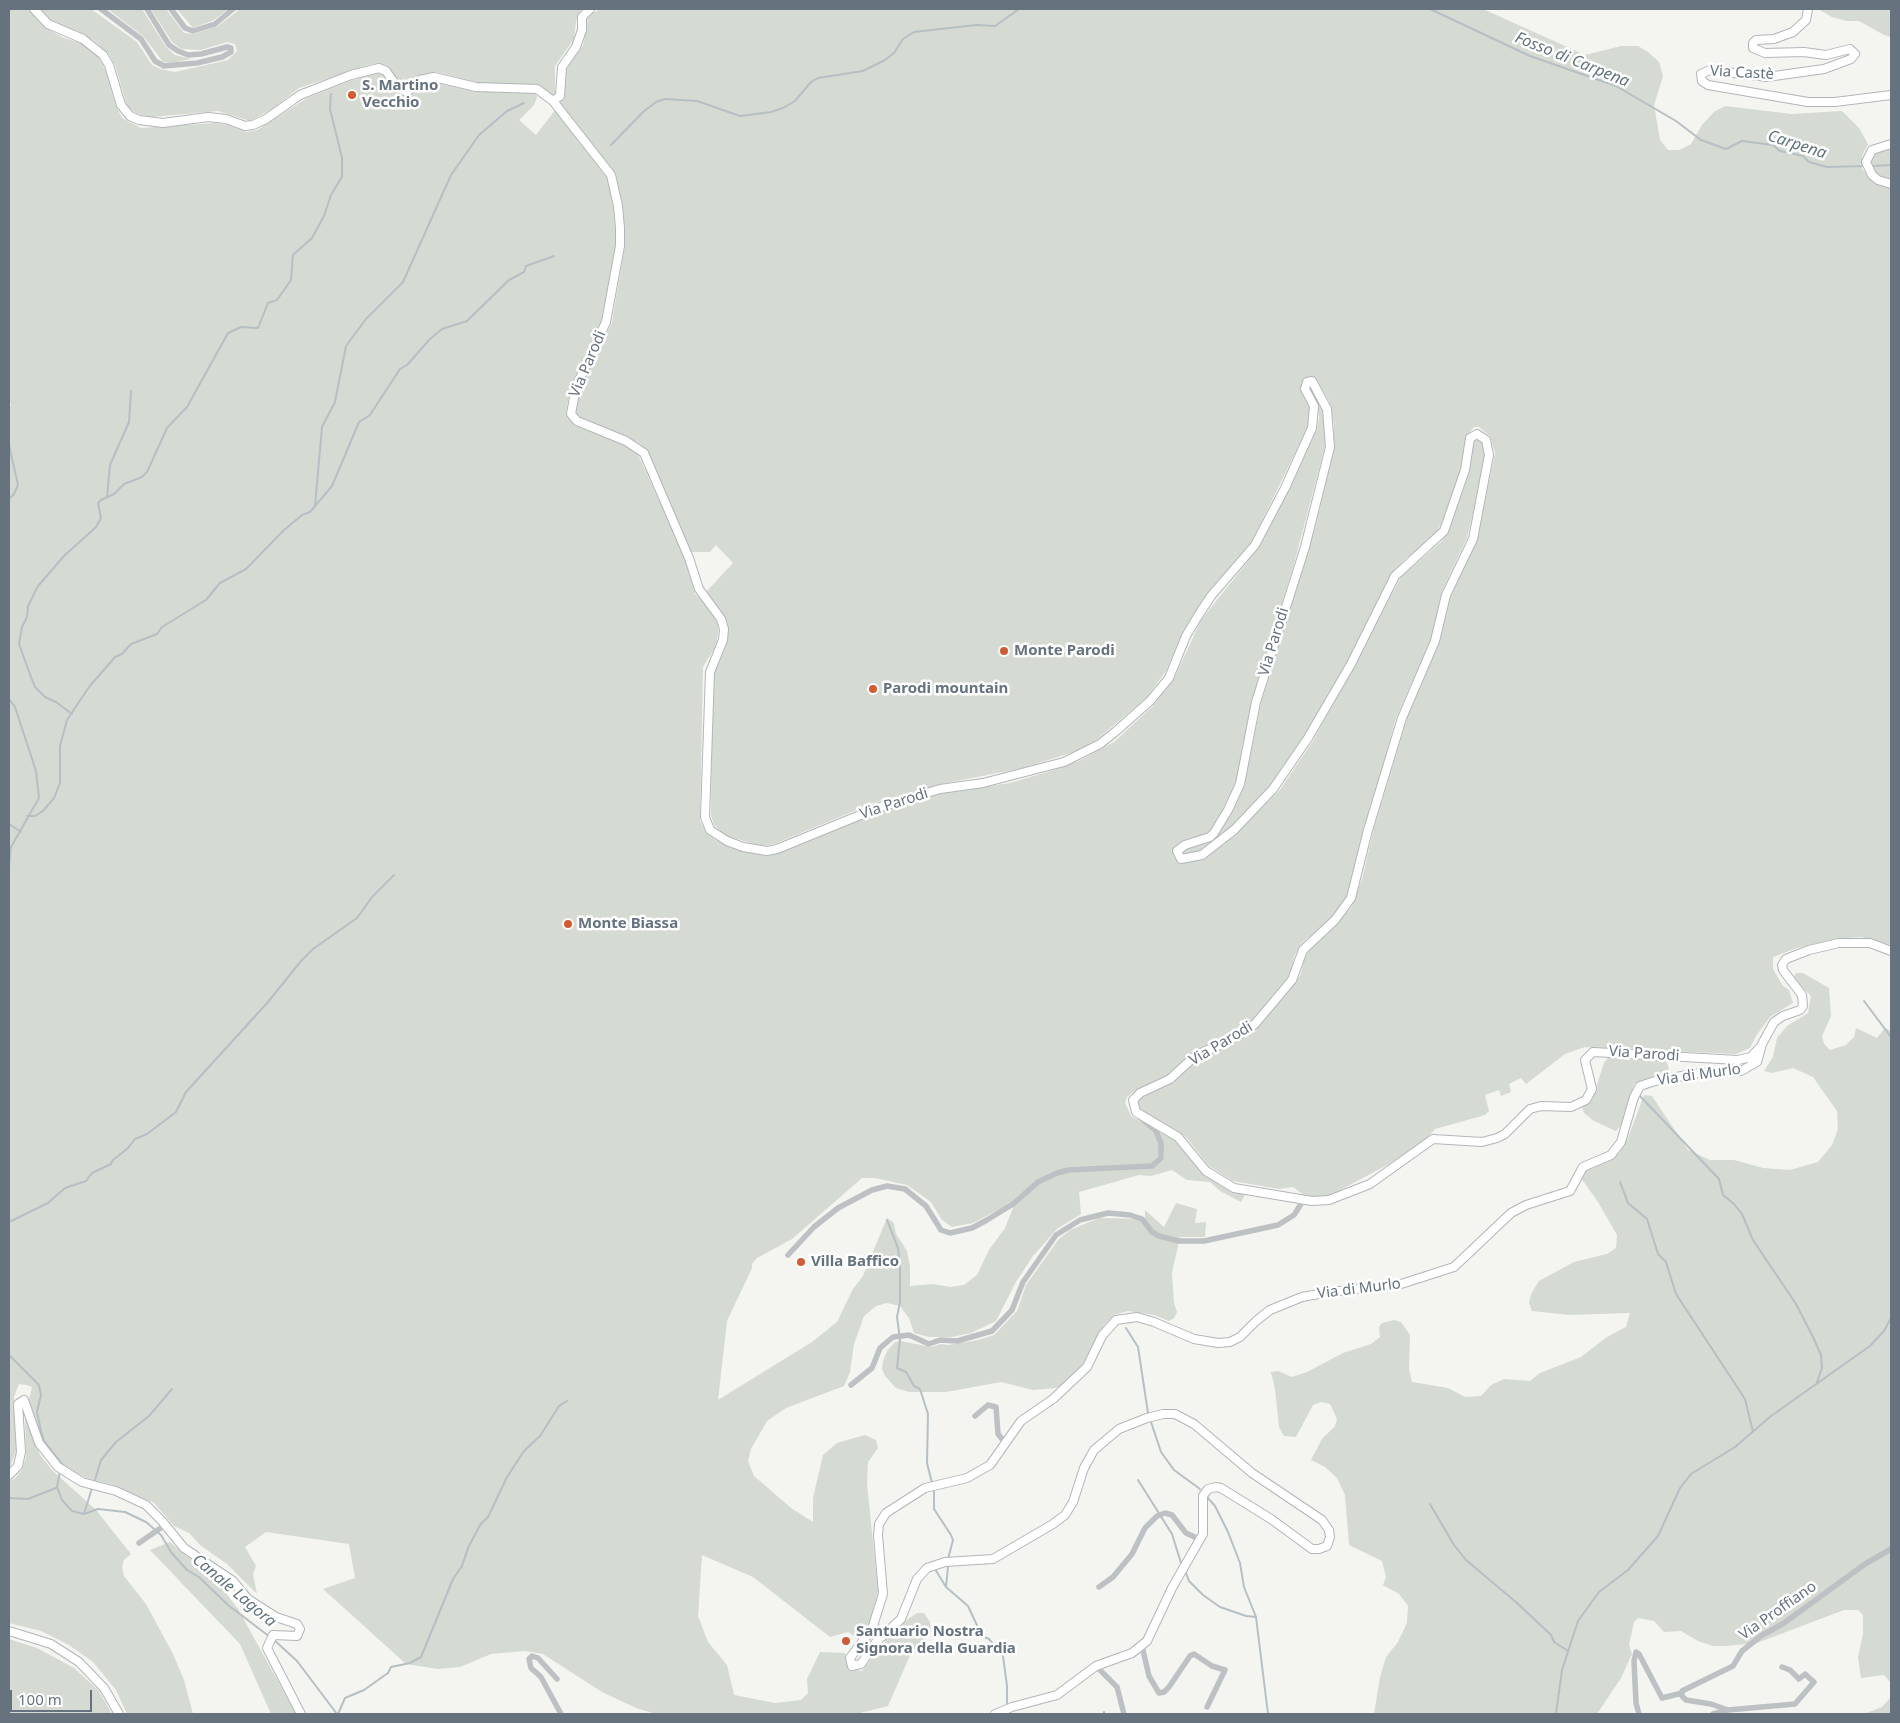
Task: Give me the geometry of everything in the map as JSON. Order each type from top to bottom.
[{"type":"street","name":"Via Parodi","points":[[34,9],[48,24],[75,35],[103,55],[109,65],[124,110],[139,120],[163,122],[208,117],[226,119],[245,126],[253,125],[266,119],[296,97],[351,75],[379,68],[386,71],[398,88],[407,92],[420,80],[434,77],[476,87],[537,89],[553,101],[611,175],[618,206],[620,228],[620,246],[606,322],[576,387],[571,414],[577,421],[626,441],[644,453],[689,558],[699,589],[721,619],[724,629],[723,640],[710,672],[705,817],[710,830],[727,841],[743,847],[767,851],[777,849],[880,807],[940,789],[984,783],[1064,762],[1100,744],[1115,732],[1150,701],[1169,678],[1186,636],[1198,616],[1211,596],[1255,545],[1285,488],[1312,428],[1314,406],[1305,389],[1307,382],[1312,381],[1327,408],[1330,447],[1305,547],[1256,702],[1240,784],[1214,833],[1210,837],[1184,845],[1176,851],[1181,859],[1202,855],[1234,830],[1273,789],[1308,738],[1351,664],[1395,576],[1444,530],[1452,514],[1465,470],[1470,438],[1476,434],[1486,440],[1489,455],[1473,539],[1446,595],[1435,641],[1402,718],[1368,830],[1351,898],[1335,920],[1303,950],[1292,980],[1255,1024],[1238,1036],[1195,1056],[1170,1079],[1134,1097],[1132,1103],[1136,1112],[1178,1137],[1206,1171],[1234,1188],[1304,1200],[1329,1200],[1370,1184],[1433,1140],[1475,1142],[1490,1140],[1505,1134],[1530,1109],[1541,1106],[1571,1107],[1581,1103],[1590,1094],[1592,1089],[1585,1062],[1588,1055],[1593,1052],[1738,1060],[1750,1057],[1761,1046],[1774,1022],[1783,1016],[1800,1010],[1804,1003],[1802,995],[1783,970],[1782,965],[1786,958],[1839,943],[1870,943],[1891,951]]},
{"type":"street","points":[[101,9],[141,39],[155,61],[164,66],[217,59],[231,52],[231,48],[227,47],[201,54],[188,55],[178,52],[169,45],[147,9]]},
{"type":"street","points":[[171,9],[187,30],[193,32],[215,24],[233,9]]},
{"type":"street","points":[[553,101],[560,96],[562,67],[576,47],[582,30],[582,17],[590,9]]},
{"type":"street","name":"Via Castè","points":[[1808,9],[1809,14],[1806,20],[1792,32],[1774,39],[1756,40],[1752,45],[1754,50],[1765,53],[1804,52],[1826,55],[1850,48],[1855,54],[1851,59],[1824,70],[1767,77],[1710,70],[1701,74],[1702,82],[1708,85],[1808,102],[1835,102],[1891,95]]},
{"type":"street","points":[[1891,144],[1872,150],[1867,165],[1878,180],[1891,184]]},
{"type":"street","name":"Via di Murlo","points":[[1008,1438],[1021,1421],[1048,1403],[1088,1367],[1109,1325],[1119,1319],[1132,1317],[1147,1319],[1202,1340],[1224,1343],[1236,1340],[1270,1310],[1302,1297],[1398,1285],[1454,1267],[1511,1213],[1526,1205],[1570,1191],[1583,1167],[1611,1155],[1621,1142],[1634,1097],[1640,1086],[1655,1081],[1698,1073],[1741,1071],[1757,1062],[1761,1046]]},
{"type":"street","points":[[788,1256],[814,1227],[838,1208],[872,1190],[887,1186],[905,1189],[926,1206],[943,1232],[950,1233],[972,1228],[987,1220],[1013,1204],[1038,1182],[1057,1173],[1068,1170],[1152,1166],[1161,1158],[1161,1144],[1156,1132],[1139,1118],[1136,1112]]},
{"type":"street","points":[[851,1385],[872,1368],[880,1348],[893,1337],[909,1335],[929,1344],[940,1340],[957,1341],[992,1331],[1012,1310],[1023,1282],[1056,1235],[1080,1220],[1108,1213],[1130,1214],[1142,1219],[1152,1232],[1159,1236],[1179,1241],[1204,1241],[1278,1225],[1294,1215],[1304,1200]]},
{"type":"street","points":[[9,1475],[18,1466],[21,1452],[18,1404],[23,1400],[27,1403],[39,1443],[58,1468],[82,1482],[116,1491],[150,1508],[162,1527],[184,1548],[233,1581],[248,1599],[276,1618],[297,1624],[300,1629],[295,1636],[274,1635],[267,1648],[301,1714]]},
{"type":"street","points":[[975,1416],[988,1405],[996,1407],[1000,1438],[1008,1438]]},
{"type":"street","points":[[995,1714],[1012,1707],[1057,1695],[1096,1666],[1132,1653],[1142,1646],[1151,1634],[1172,1588],[1201,1540],[1204,1528],[1204,1493],[1208,1489],[1216,1486],[1271,1519],[1312,1549],[1327,1546],[1330,1533],[1322,1520],[1252,1473],[1194,1424],[1175,1414],[1163,1414],[1126,1425],[1100,1444],[1084,1468],[1073,1502],[1060,1520],[993,1560],[945,1562],[930,1566],[917,1579],[901,1619],[876,1642],[859,1666],[852,1666],[849,1660],[872,1629],[882,1601],[884,1578],[878,1535],[882,1518],[925,1488],[968,1478],[983,1470],[999,1452],[1008,1438]]},
{"type":"street","points":[[1099,1587],[1113,1577],[1132,1554],[1145,1528],[1157,1516],[1165,1513],[1172,1515],[1186,1533],[1201,1540]]},
{"type":"street","points":[[139,1543],[162,1527]]},
{"type":"street","name":"Via Proffiano","points":[[1639,1714],[1636,1703],[1634,1661],[1636,1652],[1639,1654],[1662,1698],[1682,1693],[1691,1686],[1733,1666],[1742,1652],[1761,1636],[1784,1623],[1865,1564],[1891,1550]]},
{"type":"street","points":[[9,1631],[51,1644],[79,1662],[104,1688],[119,1714]]},
{"type":"street","points":[[1142,1646],[1149,1676],[1159,1693],[1169,1687],[1194,1654],[1212,1666],[1225,1670],[1206,1707]]},
{"type":"street","points":[[556,1679],[538,1658],[532,1656],[529,1659],[531,1668],[541,1677],[561,1714]]},
{"type":"street","points":[[1096,1666],[1110,1677],[1117,1687],[1124,1714]]},
{"type":"street","name":"Via Proffiano","points":[[1713,1714],[1728,1710],[1790,1706],[1800,1700],[1813,1684],[1813,1681],[1804,1673],[1799,1679],[1790,1670],[1782,1667]]},
{"type":"street","name":"Via Proffiano","points":[[1682,1693],[1686,1700],[1711,1704],[1728,1710]]},
{"type":"shaded area","points":[[9,9],[29,9],[44,27],[64,38],[84,44],[96,53],[105,69],[116,106],[122,118],[141,128],[215,123],[247,132],[257,130],[307,98],[371,73],[380,72],[395,91],[406,96],[410,96],[431,81],[441,81],[476,91],[535,93],[537,97],[534,105],[519,120],[536,135],[555,110],[607,175],[614,207],[616,246],[602,320],[571,388],[566,411],[567,418],[576,426],[632,449],[639,456],[687,563],[695,594],[708,607],[719,626],[716,646],[703,667],[700,821],[708,835],[715,840],[741,851],[766,855],[776,853],[825,831],[941,793],[1010,783],[1051,771],[1079,761],[1114,742],[1153,706],[1174,679],[1201,620],[1260,546],[1317,429],[1319,418],[1318,406],[1309,390],[1310,384],[1322,404],[1327,431],[1325,446],[1294,564],[1251,703],[1236,785],[1211,831],[1208,834],[1182,842],[1173,850],[1174,857],[1179,862],[1185,863],[1203,858],[1238,831],[1279,791],[1313,741],[1401,577],[1441,542],[1449,531],[1468,477],[1475,438],[1482,438],[1487,453],[1467,538],[1442,591],[1431,639],[1396,718],[1347,898],[1334,916],[1302,943],[1294,957],[1292,972],[1249,1024],[1227,1038],[1192,1053],[1162,1081],[1133,1092],[1127,1097],[1125,1103],[1131,1116],[1174,1140],[1196,1166],[1228,1189],[1245,1195],[1241,1202],[1220,1191],[1210,1182],[1187,1180],[1172,1170],[1151,1176],[1139,1175],[1079,1192],[1081,1214],[1057,1229],[1033,1256],[1016,1282],[996,1321],[971,1333],[952,1337],[929,1337],[914,1333],[909,1318],[900,1306],[887,1303],[876,1306],[864,1316],[854,1344],[850,1372],[844,1386],[786,1408],[767,1421],[751,1449],[748,1461],[754,1476],[791,1508],[813,1522],[813,1498],[823,1455],[837,1443],[865,1435],[876,1440],[878,1448],[868,1462],[867,1484],[878,1591],[872,1617],[860,1640],[848,1632],[830,1637],[753,1577],[702,1555],[698,1616],[708,1642],[727,1665],[734,1695],[775,1703],[801,1700],[808,1693],[807,1679],[820,1652],[845,1653],[850,1669],[862,1671],[888,1637],[917,1613],[924,1613],[930,1622],[931,1633],[911,1653],[888,1706],[856,1714],[656,1714],[636,1708],[602,1692],[543,1654],[525,1651],[491,1654],[460,1667],[438,1669],[406,1664],[323,1589],[355,1578],[349,1544],[266,1532],[245,1547],[256,1566],[253,1574],[257,1594],[227,1564],[200,1545],[189,1533],[174,1526],[154,1503],[114,1485],[87,1478],[62,1466],[42,1440],[29,1400],[32,1387],[26,1385],[19,1384],[14,1397],[17,1448],[9,1470],[9,409],[11,405],[9,401]],"holes":[[[862,1178],[875,1178],[907,1185],[931,1202],[942,1220],[952,1227],[973,1223],[1006,1206],[1013,1208],[1005,1228],[989,1250],[977,1275],[964,1285],[950,1287],[933,1284],[910,1286],[910,1267],[907,1251],[896,1234],[894,1223],[887,1218],[863,1276],[853,1289],[837,1322],[812,1342],[718,1400],[727,1321],[752,1268],[752,1264],[757,1258],[792,1239]]]},
{"type":"shaded area","points":[[40,9],[91,9],[137,42],[152,65],[175,72],[228,60],[237,51],[235,44],[227,42],[201,50],[181,49],[172,42],[151,9],[166,9],[184,33],[194,34],[218,26],[240,9],[581,9],[576,21],[574,39],[555,66],[555,96],[536,85],[466,82],[456,77],[436,72],[421,76],[408,88],[400,85],[386,66],[372,64],[299,88],[275,107],[250,121],[218,111],[152,117],[137,114],[127,106],[115,65],[109,54],[95,41],[76,31],[63,27],[45,16]]},
{"type":"shaded area","points":[[108,9],[142,9],[166,47],[175,55],[191,59],[172,63],[163,62],[144,37]]},
{"type":"shaded area","points":[[177,9],[228,9],[214,20],[193,28]]},
{"type":"shaded area","points":[[602,9],[1483,9],[1585,55],[1621,46],[1638,46],[1648,52],[1659,62],[1663,76],[1654,105],[1660,140],[1668,150],[1680,150],[1691,144],[1702,125],[1714,112],[1725,106],[1792,114],[1842,111],[1859,128],[1868,144],[1862,156],[1862,169],[1871,178],[1891,188],[1891,945],[1861,937],[1835,939],[1797,948],[1773,957],[1773,969],[1783,986],[1789,990],[1793,1003],[1770,1017],[1750,1048],[1736,1054],[1585,1047],[1565,1054],[1526,1084],[1521,1078],[1509,1084],[1511,1092],[1501,1096],[1499,1090],[1485,1095],[1489,1111],[1485,1115],[1435,1129],[1425,1140],[1391,1163],[1329,1196],[1317,1198],[1304,1195],[1293,1187],[1279,1189],[1233,1181],[1209,1166],[1186,1137],[1140,1109],[1138,1100],[1142,1096],[1171,1083],[1197,1059],[1239,1040],[1258,1027],[1301,974],[1304,959],[1311,947],[1351,908],[1362,879],[1374,828],[1407,718],[1439,643],[1451,594],[1477,539],[1495,453],[1490,436],[1479,427],[1474,427],[1466,437],[1462,469],[1445,516],[1437,532],[1424,545],[1405,559],[1391,574],[1343,670],[1304,738],[1269,788],[1232,827],[1199,852],[1182,855],[1181,850],[1219,832],[1240,794],[1246,777],[1261,703],[1316,524],[1334,448],[1334,425],[1329,401],[1314,377],[1303,380],[1301,389],[1310,408],[1308,427],[1251,543],[1208,592],[1183,631],[1166,671],[1146,698],[1095,741],[1077,751],[1023,768],[941,784],[876,802],[774,844],[762,846],[730,837],[721,832],[714,825],[711,815],[712,674],[725,649],[728,629],[722,612],[706,592],[733,563],[716,545],[710,552],[691,552],[647,451],[638,442],[583,420],[575,413],[578,392],[612,322],[625,246],[623,210],[615,174],[559,103],[564,95],[565,69],[583,46],[588,18],[592,13]]},
{"type":"shaded area","points":[[1818,9],[1891,9],[1891,37],[1859,21],[1847,21],[1832,17]]},
{"type":"shaded area","points":[[1891,147],[1891,180],[1876,175],[1869,163],[1873,153]]},
{"type":"shaded area","points":[[1796,973],[1803,973],[1829,988],[1831,1016],[1822,1036],[1824,1044],[1830,1050],[1846,1045],[1854,1037],[1856,1028],[1877,1038],[1885,1028],[1891,1031],[1891,1683],[1884,1675],[1861,1678],[1858,1657],[1863,1634],[1863,1615],[1858,1610],[1844,1610],[1757,1643],[1726,1646],[1713,1646],[1698,1641],[1681,1631],[1664,1632],[1654,1621],[1638,1618],[1634,1622],[1629,1645],[1632,1654],[1621,1678],[1597,1714],[1374,1714],[1380,1677],[1386,1657],[1398,1642],[1407,1623],[1408,1606],[1399,1594],[1383,1585],[1386,1577],[1382,1561],[1349,1545],[1345,1495],[1337,1478],[1325,1467],[1311,1460],[1322,1439],[1335,1426],[1337,1419],[1330,1404],[1321,1402],[1313,1405],[1296,1437],[1284,1436],[1279,1427],[1275,1389],[1271,1372],[1278,1371],[1292,1377],[1307,1372],[1343,1353],[1371,1344],[1380,1337],[1379,1327],[1382,1323],[1394,1320],[1401,1322],[1410,1335],[1409,1369],[1412,1382],[1448,1388],[1465,1397],[1481,1396],[1491,1385],[1504,1379],[1530,1381],[1540,1373],[1581,1357],[1607,1337],[1626,1327],[1630,1313],[1569,1315],[1532,1311],[1529,1303],[1531,1294],[1539,1281],[1574,1262],[1607,1254],[1616,1248],[1617,1235],[1598,1202],[1581,1178],[1582,1174],[1590,1167],[1610,1160],[1620,1152],[1628,1138],[1644,1095],[1652,1096],[1688,1150],[1710,1160],[1734,1160],[1763,1168],[1790,1170],[1818,1162],[1832,1145],[1838,1129],[1837,1111],[1813,1077],[1793,1068],[1772,1073],[1764,1071],[1773,1057],[1777,1038],[1787,1026],[1808,1013],[1811,996],[1796,981],[1794,977]]},
{"type":"shaded area","points":[[1609,1056],[1665,1060],[1669,1071],[1634,1084],[1623,1123],[1616,1131],[1594,1121],[1584,1113],[1582,1107],[1592,1100],[1604,1063]]},
{"type":"shaded area","points":[[1176,1203],[1197,1209],[1195,1223],[1206,1222],[1205,1237],[1180,1237],[1172,1273],[1174,1303],[1177,1312],[1174,1318],[1169,1321],[1154,1315],[1128,1311],[1114,1315],[1103,1327],[1080,1369],[1066,1383],[1056,1388],[1033,1390],[1001,1382],[946,1392],[909,1392],[896,1388],[885,1376],[882,1369],[883,1361],[887,1351],[895,1342],[901,1341],[931,1347],[978,1340],[994,1335],[1017,1311],[1026,1285],[1058,1240],[1070,1230],[1099,1218],[1145,1219],[1145,1210],[1164,1227]]},
{"type":"shaded area","points":[[25,1417],[40,1455],[52,1470],[96,1510],[131,1554],[124,1560],[122,1567],[124,1576],[146,1604],[173,1654],[184,1680],[193,1714],[127,1714],[116,1690],[93,1662],[69,1645],[41,1631],[9,1623],[9,1480],[14,1479],[22,1470],[26,1457]]},
{"type":"shaded area","points":[[170,1542],[210,1572],[238,1609],[296,1714],[271,1714],[240,1644],[150,1550]]},
{"type":"shaded area","points":[[9,1639],[37,1648],[74,1668],[99,1691],[112,1714],[9,1714]]},
{"type":"shaded area","points":[[1891,1697],[1891,1714],[1864,1714],[1882,1707]]},
{"type":"waterway","name":"Fosso di Carpena","points":[[611,145],[643,112],[656,102],[665,99],[697,101],[740,116],[771,112],[795,101],[811,82],[818,78],[863,71],[885,60],[894,53],[903,39],[914,32],[976,25],[995,26],[1019,9]]},
{"type":"waterway","name":"Fosso di Carpena","points":[[1430,9],[1530,56],[1616,86],[1676,121],[1701,140],[1726,149],[1742,141],[1773,145],[1780,151],[1803,156],[1809,162],[1827,167],[1866,166]]},
{"type":"waterway","points":[[72,714],[56,702],[45,697],[35,687],[19,644],[22,627],[27,617],[28,606],[38,586],[64,556],[96,527],[101,518],[98,503],[114,494],[124,484],[142,477],[147,472],[167,428],[187,407],[228,333],[241,327],[258,328],[268,303],[277,300],[291,280],[293,255],[312,238],[324,216],[331,195],[342,177],[342,158],[330,109],[331,94]]},
{"type":"waterway","points":[[315,506],[322,427],[335,402],[346,346],[366,319],[403,282],[451,175],[479,135],[507,111],[524,103]]},
{"type":"waterway","name":"Carpena","points":[[1871,166],[1891,165]]},
{"type":"waterway","points":[[27,816],[35,816],[43,811],[54,798],[60,783],[60,746],[67,720],[89,687],[115,657],[122,654],[131,644],[157,634],[162,627],[206,600],[220,583],[246,569],[283,531],[302,515],[310,512],[332,486],[359,422],[370,415],[400,369],[407,365],[430,339],[442,329],[467,321],[509,280],[524,272],[526,266],[554,256]]},
{"type":"waterway","points":[[107,497],[110,465],[129,422],[131,391]]},
{"type":"waterway","points":[[9,445],[18,485],[14,494],[9,499]]},
{"type":"waterway","points":[[9,699],[15,707],[36,771],[39,798],[11,847],[9,868]]},
{"type":"waterway","points":[[9,824],[21,832]]},
{"type":"waterway","points":[[9,1222],[48,1203],[65,1188],[86,1181],[92,1173],[111,1164],[135,1139],[147,1134],[176,1112],[186,1092],[268,1002],[301,961],[313,949],[357,918],[372,897],[394,875]]},
{"type":"waterway","points":[[1864,1001],[1891,1037]]},
{"type":"waterway","points":[[1639,1095],[1719,1179],[1723,1195],[1742,1214],[1753,1240],[1796,1304],[1814,1339],[1821,1355],[1822,1368],[1817,1382]]},
{"type":"waterway","points":[[1620,1182],[1628,1203],[1647,1219],[1658,1254],[1666,1262],[1676,1294],[1745,1399],[1753,1432]]},
{"type":"waterway","points":[[887,1220],[898,1248],[900,1266],[900,1302],[897,1317],[900,1339],[897,1368],[906,1372],[914,1386],[920,1389],[928,1414],[927,1463],[932,1483]]},
{"type":"waterway","points":[[1556,1714],[1562,1670],[1578,1621],[1599,1592],[1628,1570],[1658,1536],[1680,1488],[1691,1474],[1735,1447],[1771,1416],[1870,1346],[1884,1331],[1891,1318]]},
{"type":"waterway","points":[[1126,1328],[1138,1347],[1148,1413]]},
{"type":"waterway","name":"Canale Lagora","points":[[9,1355],[39,1385],[41,1395],[37,1412],[41,1431],[44,1441],[62,1464],[61,1467]]},
{"type":"waterway","points":[[94,1483],[101,1460],[116,1442],[149,1416],[172,1389]]},
{"type":"waterway","points":[[338,1714],[345,1698],[364,1690],[388,1673],[391,1667],[410,1663],[421,1657],[453,1579],[462,1566],[468,1548],[480,1525],[488,1517],[507,1477],[524,1451],[540,1436],[559,1406],[567,1401]]},
{"type":"waterway","points":[[1151,1422],[1161,1452],[1174,1470],[1200,1489]]},
{"type":"waterway","name":"Canale Lagora","points":[[60,1471],[57,1487],[62,1500],[72,1511],[84,1514],[98,1509],[125,1512],[146,1522],[161,1535],[171,1552],[187,1570],[199,1577],[228,1605],[270,1637]]},
{"type":"waterway","points":[[1138,1480],[1172,1534],[1181,1563]]},
{"type":"waterway","points":[[9,1498],[28,1499],[56,1488]]},
{"type":"waterway","points":[[84,1514],[92,1488]]},
{"type":"waterway","points":[[934,1491],[934,1509],[953,1540],[948,1559]]},
{"type":"waterway","points":[[1207,1497],[1215,1506],[1228,1532],[1240,1563],[1244,1587],[1256,1617],[1268,1714]]},
{"type":"waterway","points":[[1430,1504],[1454,1545],[1466,1560],[1517,1603],[1551,1635],[1554,1642],[1568,1651]]},
{"type":"waterway","points":[[946,1587],[948,1567]]},
{"type":"waterway","points":[[935,1569],[946,1587],[968,1606],[982,1636],[989,1639],[1003,1656],[1007,1686],[1007,1706]]},
{"type":"waterway","points":[[1186,1573],[1189,1581],[1203,1595],[1220,1607],[1246,1616],[1256,1617]]},
{"type":"waterway","name":"Canale Lagora","points":[[273,1639],[297,1661],[337,1714]]},
{"type":"place","name":"S. Martino Vecchio","points":[[352,95]]},
{"type":"place","name":"Monte Parodi","points":[[1004,651]]},
{"type":"place","name":"Parodi mountain","points":[[873,689]]},
{"type":"place","name":"Monte Biassa","points":[[568,924]]},
{"type":"place","name":"Villa Baffico","points":[[801,1262]]},
{"type":"place","name":"Santuario Nostra Signora della Guardia","points":[[846,1641]]}]
